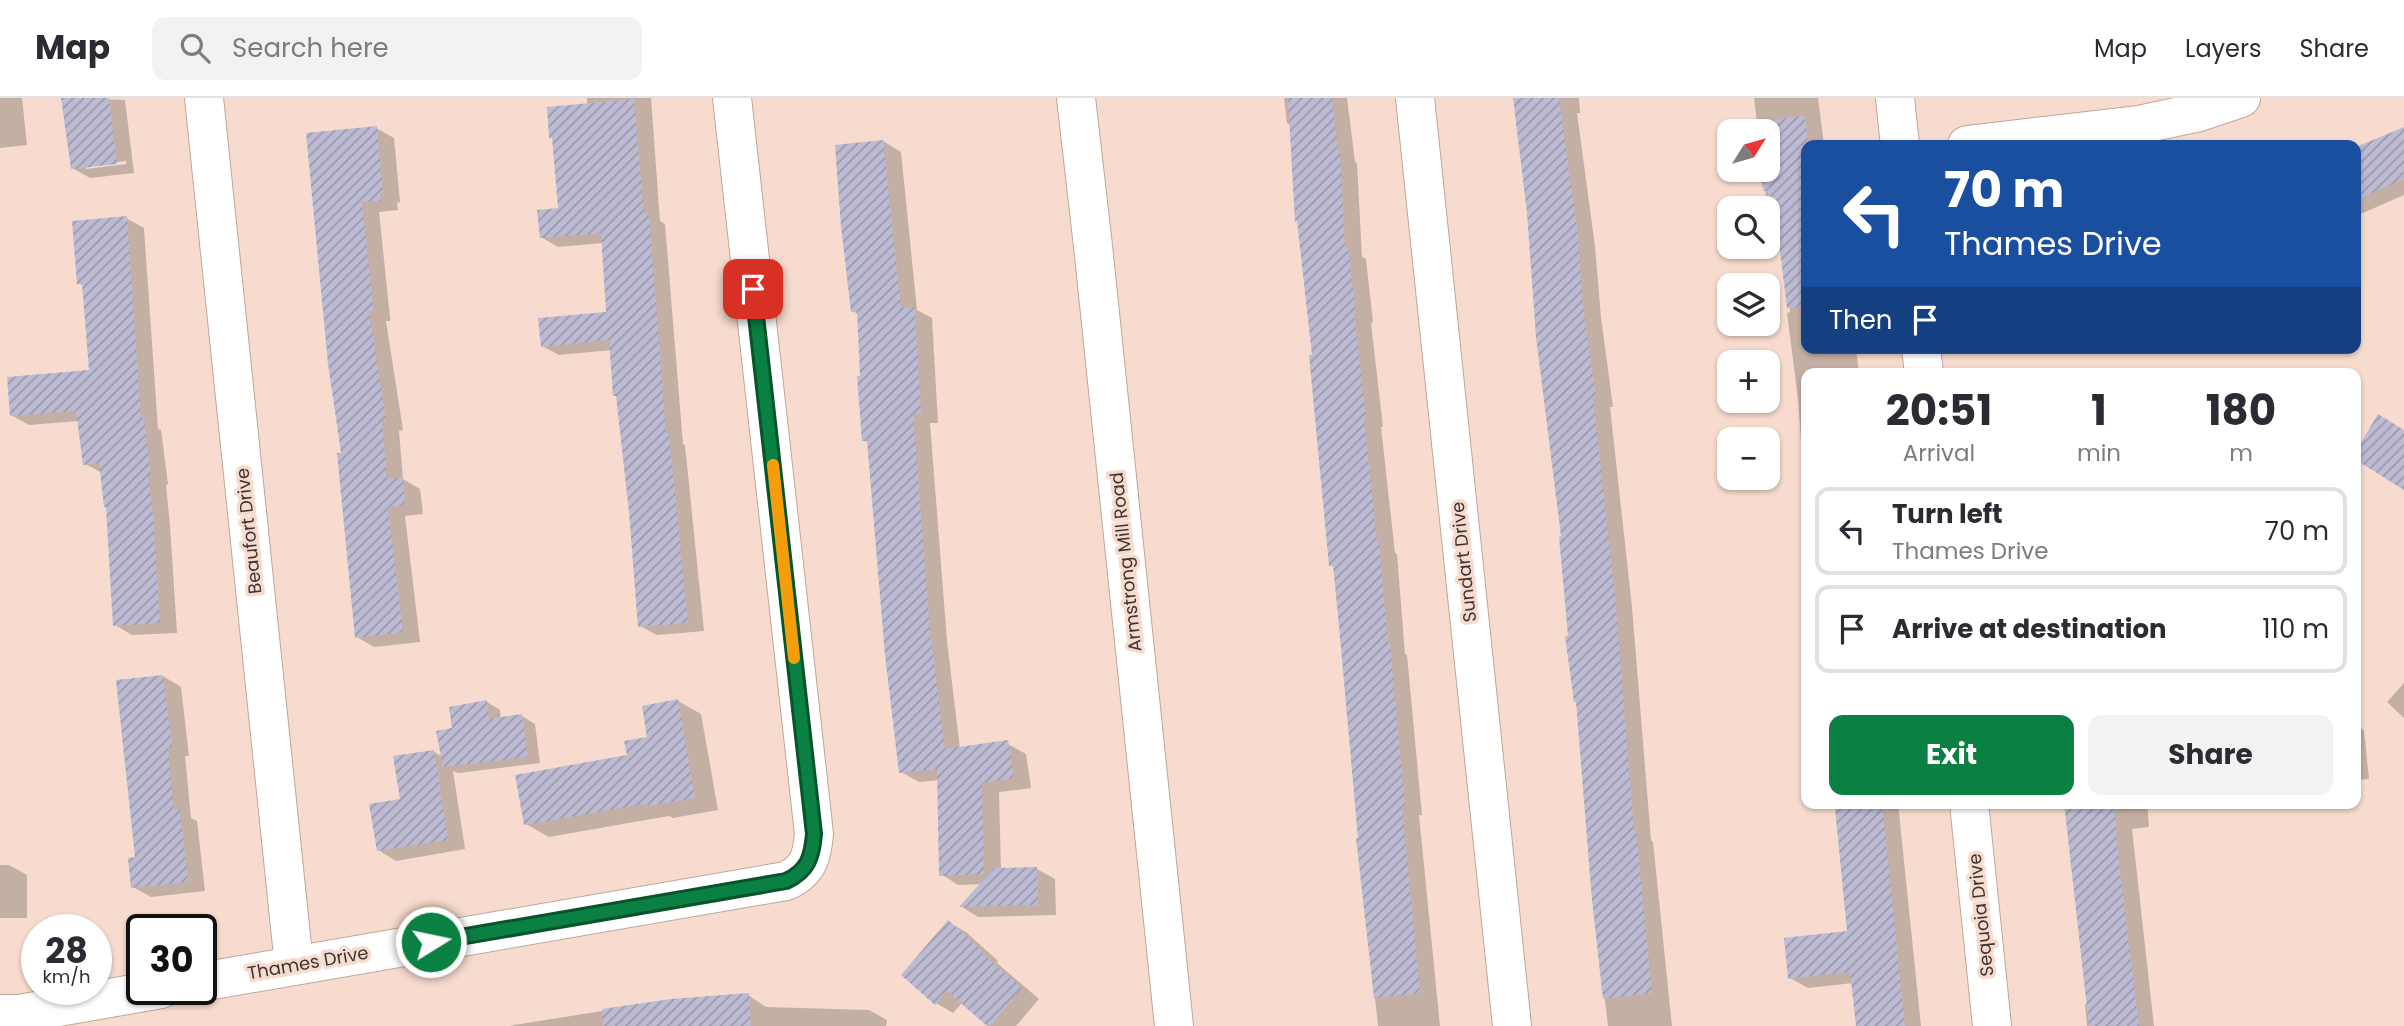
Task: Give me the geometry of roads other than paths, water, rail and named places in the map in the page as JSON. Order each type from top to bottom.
[{"type":"street","name":"Beaufort Drive","points":[[204,98],[294,965]]},
{"type":"street","name":"Thames Drive","points":[[217,979],[786,881],[798,876],[807,866],[812,855],[814,834],[732,98]]},
{"type":"street","name":"Armstrong Mill Road","points":[[1076,98],[1174,1026]]},
{"type":"street","name":"Sundart Drive","points":[[1415,98],[1512,1026]]},
{"type":"street","points":[[1895,98],[1899,140]]},
{"type":"street","points":[[2010,140],[2138,125],[2196,113],[2241,98]]},
{"type":"street","name":"Sequoia Drive","points":[[1970,809],[1992,1026]]},
{"type":"street","points":[[0,1014],[19,1014],[126,995]]}]
